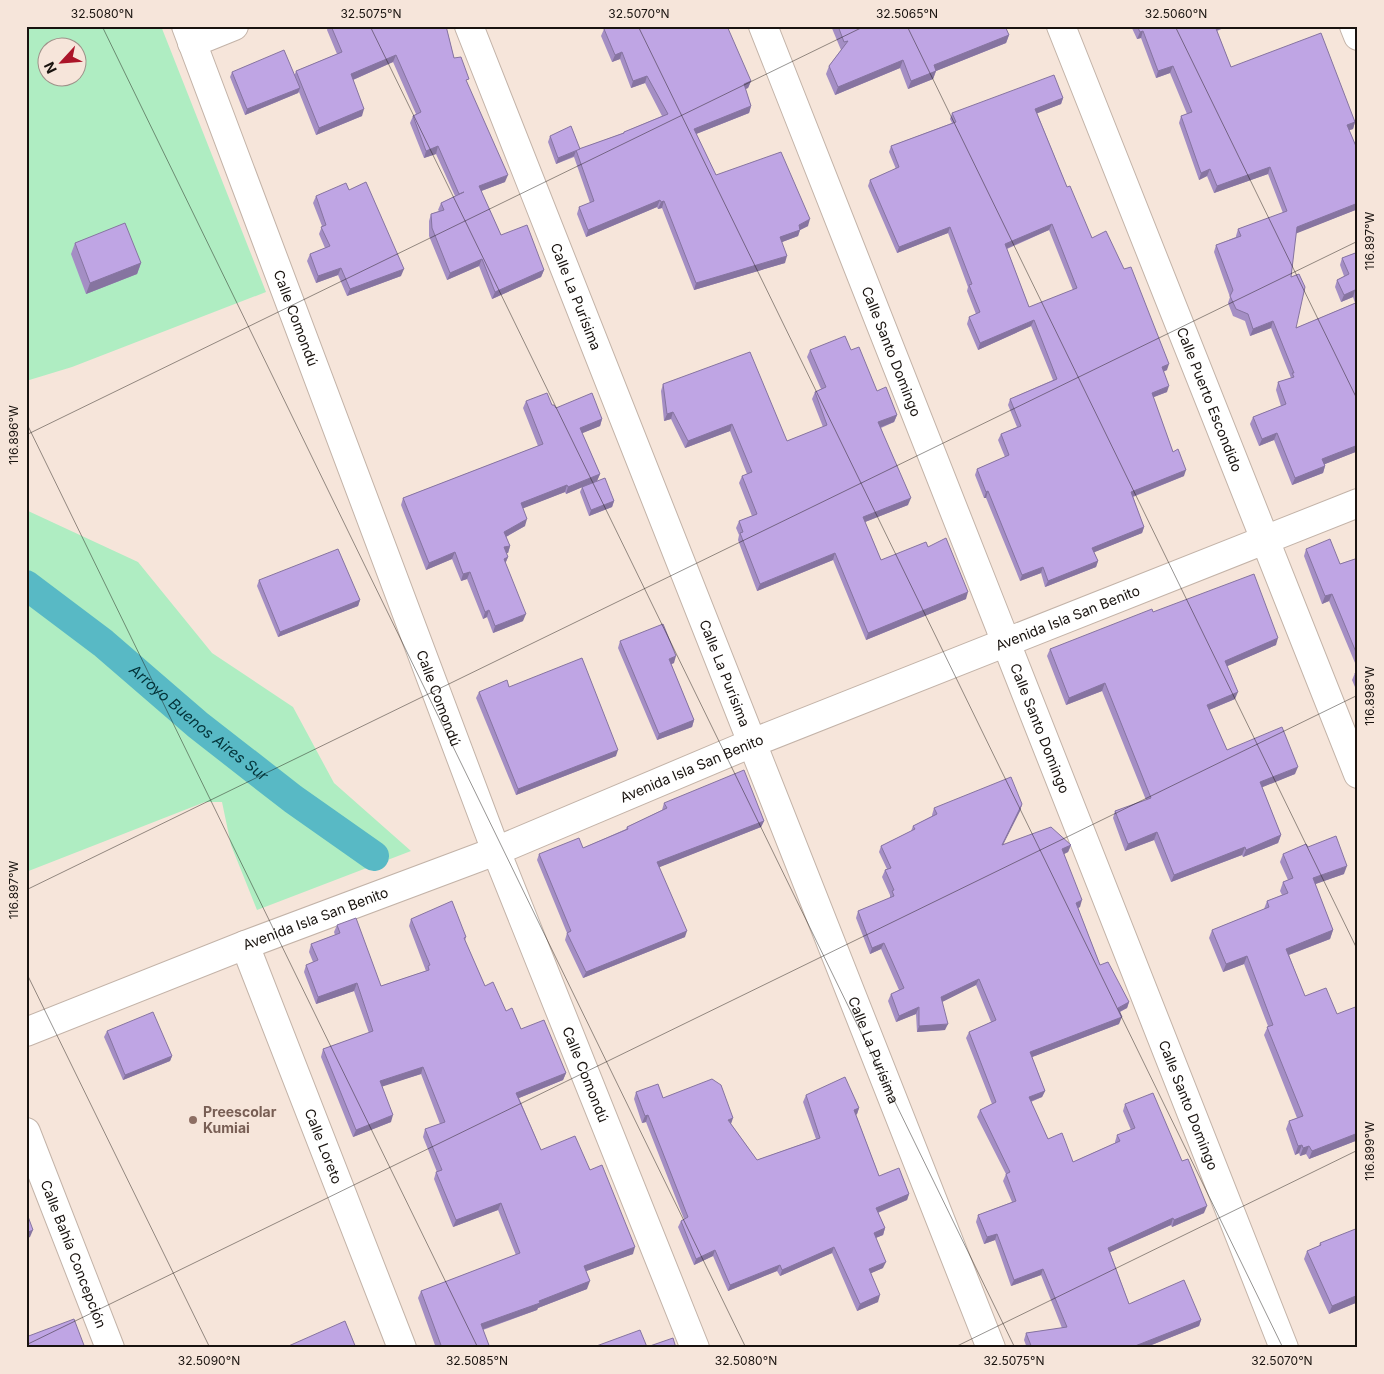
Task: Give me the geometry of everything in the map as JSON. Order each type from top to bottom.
[{"type":"street","points":[[189,35],[234,26]]},
{"type":"street","name":"Calle La Purísima","points":[[469,26],[991,1348]]},
{"type":"street","name":"Calle Santo Domingo","points":[[763,26],[1284,1348]]},
{"type":"street","name":"Calle Puerto Escondido","points":[[1061,26],[1358,774]]},
{"type":"street","points":[[1354,26],[1358,36]]},
{"type":"street","name":"Calle Comondú","points":[[189,35],[496,851],[695,1348]]},
{"type":"street","name":"Avenida Isla San Benito","points":[[26,1032],[245,946],[496,851],[752,742],[1358,503]]},
{"type":"street","name":"Calle Loreto","points":[[245,946],[402,1348]]},
{"type":"street","name":"Calle Bahía Concepción","points":[[26,1132],[110,1348]]},
{"type":"green space","points":[[26,26],[161,26],[266,292],[72,367],[26,381]]},
{"type":"green space","points":[[26,510],[138,562],[212,653],[293,707],[334,783],[411,851],[257,910],[231,845],[222,802],[205,802],[26,872]]},
{"type":"building","points":[[331,26],[446,26],[454,58],[461,57],[469,79],[466,80],[508,175],[479,186],[501,235],[527,225],[544,270],[495,292],[482,259],[450,273],[432,228],[431,214],[444,210],[441,203],[464,192],[459,194],[438,146],[426,151],[413,116],[421,112],[396,55],[351,74],[364,109],[319,128],[296,71],[342,52]]},
{"type":"building","points":[[612,26],[727,26],[751,81],[744,84],[751,106],[694,129],[716,175],[781,152],[810,219],[799,225],[800,230],[780,237],[787,256],[696,283],[664,201],[661,202],[660,200],[588,230],[579,207],[594,201],[576,150],[624,133],[668,114],[647,76],[633,81],[622,52],[615,55],[604,29]]},
{"type":"building","points":[[838,26],[1005,26],[1009,35],[934,65],[936,71],[911,81],[903,60],[838,87],[829,66],[848,41],[844,42]]},
{"type":"building","points":[[1137,26],[1215,26],[1231,67],[1321,33],[1355,122],[1347,125],[1358,151],[1358,203],[1297,227],[1291,277],[1299,274],[1305,287],[1296,328],[1358,302],[1358,445],[1322,459],[1325,466],[1295,478],[1277,433],[1262,439],[1253,417],[1286,404],[1278,382],[1294,377],[1292,373],[1294,373],[1273,321],[1253,329],[1248,314],[1236,309],[1230,296],[1233,290],[1216,245],[1241,236],[1238,229],[1287,211],[1270,167],[1217,186],[1210,169],[1201,173],[1181,116],[1192,112],[1173,66],[1158,71],[1143,31],[1140,32]]},
{"type":"building","points":[[284,50],[300,88],[247,109],[232,72]]},
{"type":"building","points":[[1054,75],[1063,98],[1035,109],[1067,187],[1070,186],[1092,238],[1106,231],[1124,269],[1131,267],[1169,364],[1162,367],[1169,386],[1152,393],[1173,452],[1178,449],[1186,470],[1131,492],[1144,527],[1092,548],[1098,561],[1048,581],[1043,567],[1022,575],[988,491],[986,492],[977,469],[1009,455],[1001,434],[1021,426],[1010,399],[1057,379],[1034,320],[980,343],[969,317],[980,312],[969,285],[972,284],[950,227],[899,247],[870,180],[899,167],[891,146],[956,122],[952,113]],"holes":[[[1052,224],[1077,288],[1029,307],[1005,244]]]},
{"type":"building","points":[[571,126],[580,149],[558,158],[550,136]]},
{"type":"building","points":[[366,182],[404,269],[350,289],[341,268],[318,276],[310,254],[330,246],[321,227],[326,225],[316,196],[346,183],[349,190]]},
{"type":"building","points":[[125,223],[141,263],[90,283],[75,243]]},
{"type":"building","points":[[1358,252],[1358,297],[1355,290],[1344,295],[1337,280],[1349,274],[1342,258]]},
{"type":"building","points":[[845,336],[851,350],[859,347],[877,391],[886,387],[897,415],[878,422],[911,498],[863,517],[881,560],[926,542],[928,547],[946,538],[968,592],[868,633],[835,553],[760,584],[740,533],[743,532],[739,521],[757,514],[742,476],[752,472],[732,424],[688,441],[673,412],[667,414],[663,384],[750,352],[787,441],[827,425],[815,392],[826,387],[810,350]]},
{"type":"building","points":[[547,393],[552,405],[556,408],[592,393],[602,419],[580,428],[600,474],[521,503],[527,519],[504,532],[510,546],[504,547],[508,557],[504,559],[526,614],[495,626],[489,610],[485,612],[470,572],[463,574],[455,552],[429,563],[403,498],[543,444],[526,401]]},
{"type":"building","points":[[605,478],[614,501],[591,510],[582,487]]},
{"type":"building","points":[[1330,539],[1340,564],[1358,558],[1358,657],[1332,594],[1325,596],[1306,549]]},
{"type":"building","points":[[338,549],[360,600],[280,632],[259,580]]},
{"type":"building","points":[[1254,574],[1278,638],[1225,661],[1238,692],[1207,705],[1227,750],[1282,727],[1298,767],[1260,782],[1281,835],[1246,850],[1245,847],[1174,875],[1157,832],[1128,844],[1115,811],[1151,798],[1105,683],[1069,698],[1050,649],[1152,609],[1153,612]]},
{"type":"building","points":[[663,624],[676,656],[669,659],[694,720],[659,734],[620,641]]},
{"type":"building","points":[[582,658],[618,750],[518,789],[479,692],[507,680],[509,687]]},
{"type":"building","points":[[744,770],[764,821],[657,862],[687,931],[586,972],[567,933],[571,931],[539,854],[579,838],[583,848],[628,829],[627,827],[667,808],[664,803]]},
{"type":"building","points":[[1011,777],[1022,804],[1002,845],[1051,827],[1071,845],[1062,849],[1082,900],[1076,903],[1100,965],[1108,962],[1129,1002],[1118,1008],[1122,1017],[1030,1052],[1045,1091],[1029,1097],[1048,1139],[1062,1133],[1073,1162],[1120,1141],[1117,1135],[1135,1128],[1125,1104],[1153,1093],[1182,1161],[1188,1159],[1207,1206],[1174,1220],[1173,1218],[1108,1248],[1129,1304],[1184,1280],[1201,1320],[1130,1348],[1032,1348],[1026,1333],[1067,1327],[1043,1269],[1014,1280],[997,1234],[987,1237],[978,1215],[1016,1201],[1006,1174],[1010,1172],[980,1110],[996,1102],[969,1032],[996,1020],[979,979],[941,997],[948,1024],[919,1026],[919,1007],[899,1016],[891,994],[904,988],[884,943],[872,948],[858,911],[894,896],[892,891],[894,890],[885,870],[891,868],[881,846],[915,829],[913,826],[937,814],[934,808]]},
{"type":"building","points":[[1336,836],[1347,866],[1313,878],[1333,930],[1286,949],[1305,996],[1326,988],[1337,1014],[1358,1006],[1358,1133],[1312,1151],[1309,1146],[1303,1148],[1302,1145],[1298,1146],[1289,1121],[1303,1116],[1267,1027],[1273,1025],[1247,956],[1226,964],[1212,930],[1269,907],[1267,901],[1288,893],[1283,882],[1293,878],[1283,854],[1306,844],[1308,847]]},
{"type":"building","points":[[452,901],[466,937],[464,938],[485,986],[493,982],[506,1011],[512,1008],[521,1029],[544,1020],[566,1073],[516,1093],[541,1150],[575,1136],[590,1170],[602,1165],[635,1247],[584,1266],[590,1281],[539,1301],[540,1303],[481,1324],[490,1348],[442,1348],[421,1291],[520,1253],[501,1203],[456,1220],[436,1172],[442,1170],[425,1129],[445,1122],[423,1067],[380,1081],[393,1115],[356,1130],[323,1049],[373,1031],[357,983],[318,997],[306,965],[318,960],[311,944],[340,933],[337,925],[356,918],[381,986],[429,970],[428,966],[430,965],[411,919]]},
{"type":"building","points":[[153,1012],[172,1056],[125,1075],[107,1031]]},
{"type":"building","points":[[845,1077],[859,1108],[854,1110],[879,1176],[899,1168],[909,1194],[876,1208],[885,1228],[874,1233],[886,1262],[869,1269],[880,1295],[860,1304],[834,1247],[782,1270],[780,1265],[730,1285],[715,1250],[696,1259],[681,1221],[688,1217],[648,1115],[645,1116],[636,1092],[658,1084],[663,1098],[712,1079],[721,1085],[733,1118],[728,1120],[757,1160],[820,1138],[806,1095]]},
{"type":"building","points":[[26,1211],[33,1230],[26,1233]]},
{"type":"building","points":[[1358,1228],[1358,1295],[1332,1306],[1307,1251],[1321,1245],[1320,1243]]},
{"type":"building","points":[[74,1319],[85,1348],[26,1348],[26,1337]]},
{"type":"building","points":[[345,1321],[356,1348],[284,1348]]},
{"type":"building","points":[[640,1330],[647,1347],[673,1338],[676,1348],[591,1348]]},
{"type":"waterway","name":"Arroyo Buenos Aires Sur","points":[[26,585],[103,643],[198,725],[293,799],[374,856]]},
{"type":"place","name":"Preescolar Kumiai","points":[[193,1120]]}]
